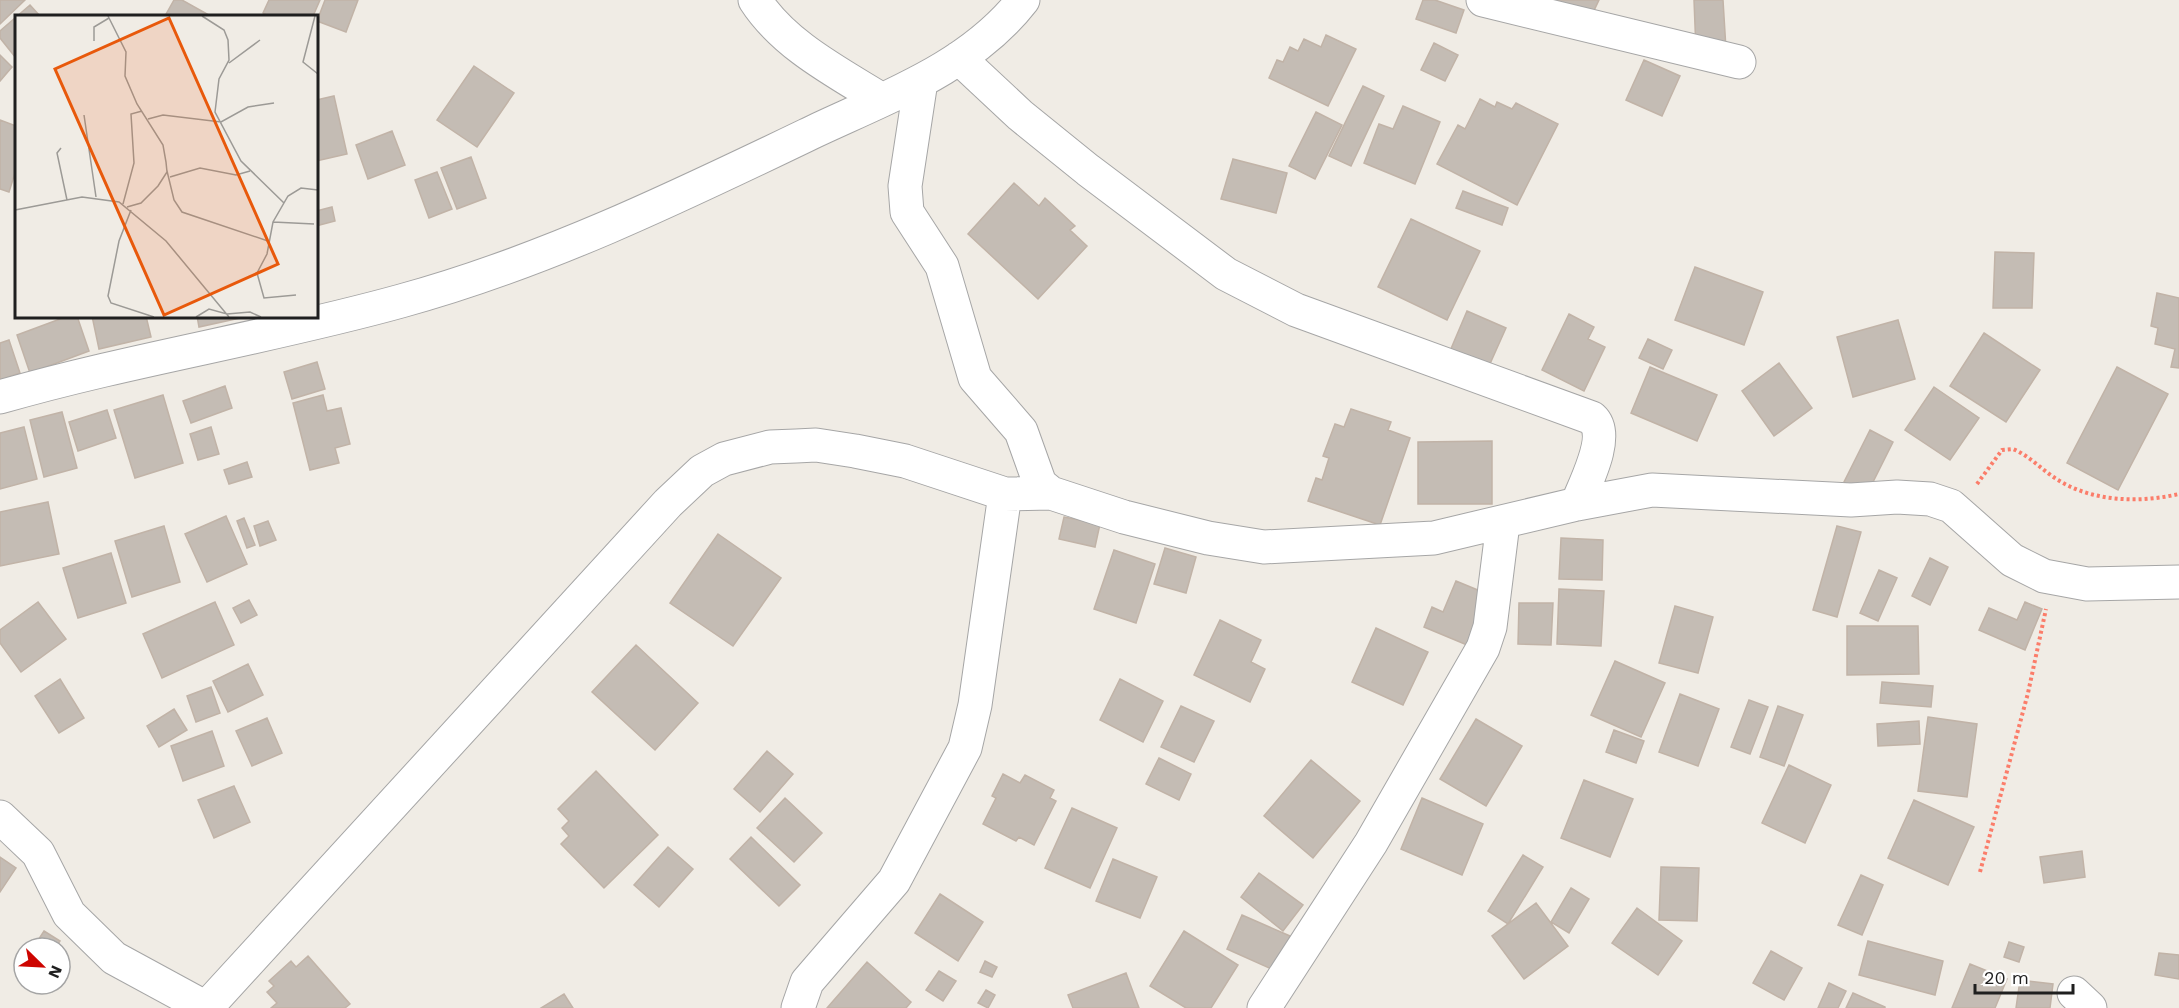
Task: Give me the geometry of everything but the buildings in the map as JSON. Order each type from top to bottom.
[{"type":"street","points":[[755,0],[761,10],[805,51],[882,100]]},
{"type":"street","points":[[0,397],[72,377],[244,340],[403,301],[543,254],[754,161],[921,81],[959,58],[1009,19],[1023,0]]},
{"type":"street","points":[[1483,0],[1739,62]]},
{"type":"street","points":[[959,58],[1020,115],[1079,163],[1226,274],[1296,310],[1592,418],[1598,426],[1599,446],[1577,504]]},
{"type":"street","points":[[921,81],[905,186],[907,212],[942,266],[975,378],[1021,431],[1040,484],[1051,493]]},
{"type":"street","points":[[0,817],[38,854],[69,914],[114,958],[206,1008],[668,503],[702,471],[724,459],[770,447],[816,445],[905,461],[1005,494],[1051,493],[1124,517],[1208,538],[1264,547],[1434,538],[1503,524],[1577,504],[1652,490],[1851,500],[1897,497],[1930,499],[1951,506],[2012,560],[2052,579],[2087,584],[2179,582]]},
{"type":"street","points":[[798,1008],[807,982],[894,881],[965,748],[975,705],[1005,494]]},
{"type":"street","points":[[1264,1008],[1371,843],[1483,648],[1490,627],[1503,524]]},
{"type":"path","points":[[1957,512],[1999,454],[2008,448],[2017,450],[2057,479],[2090,495],[2147,500],[2179,494]]},
{"type":"path","points":[[1980,872],[2028,693],[2052,579]]}]
